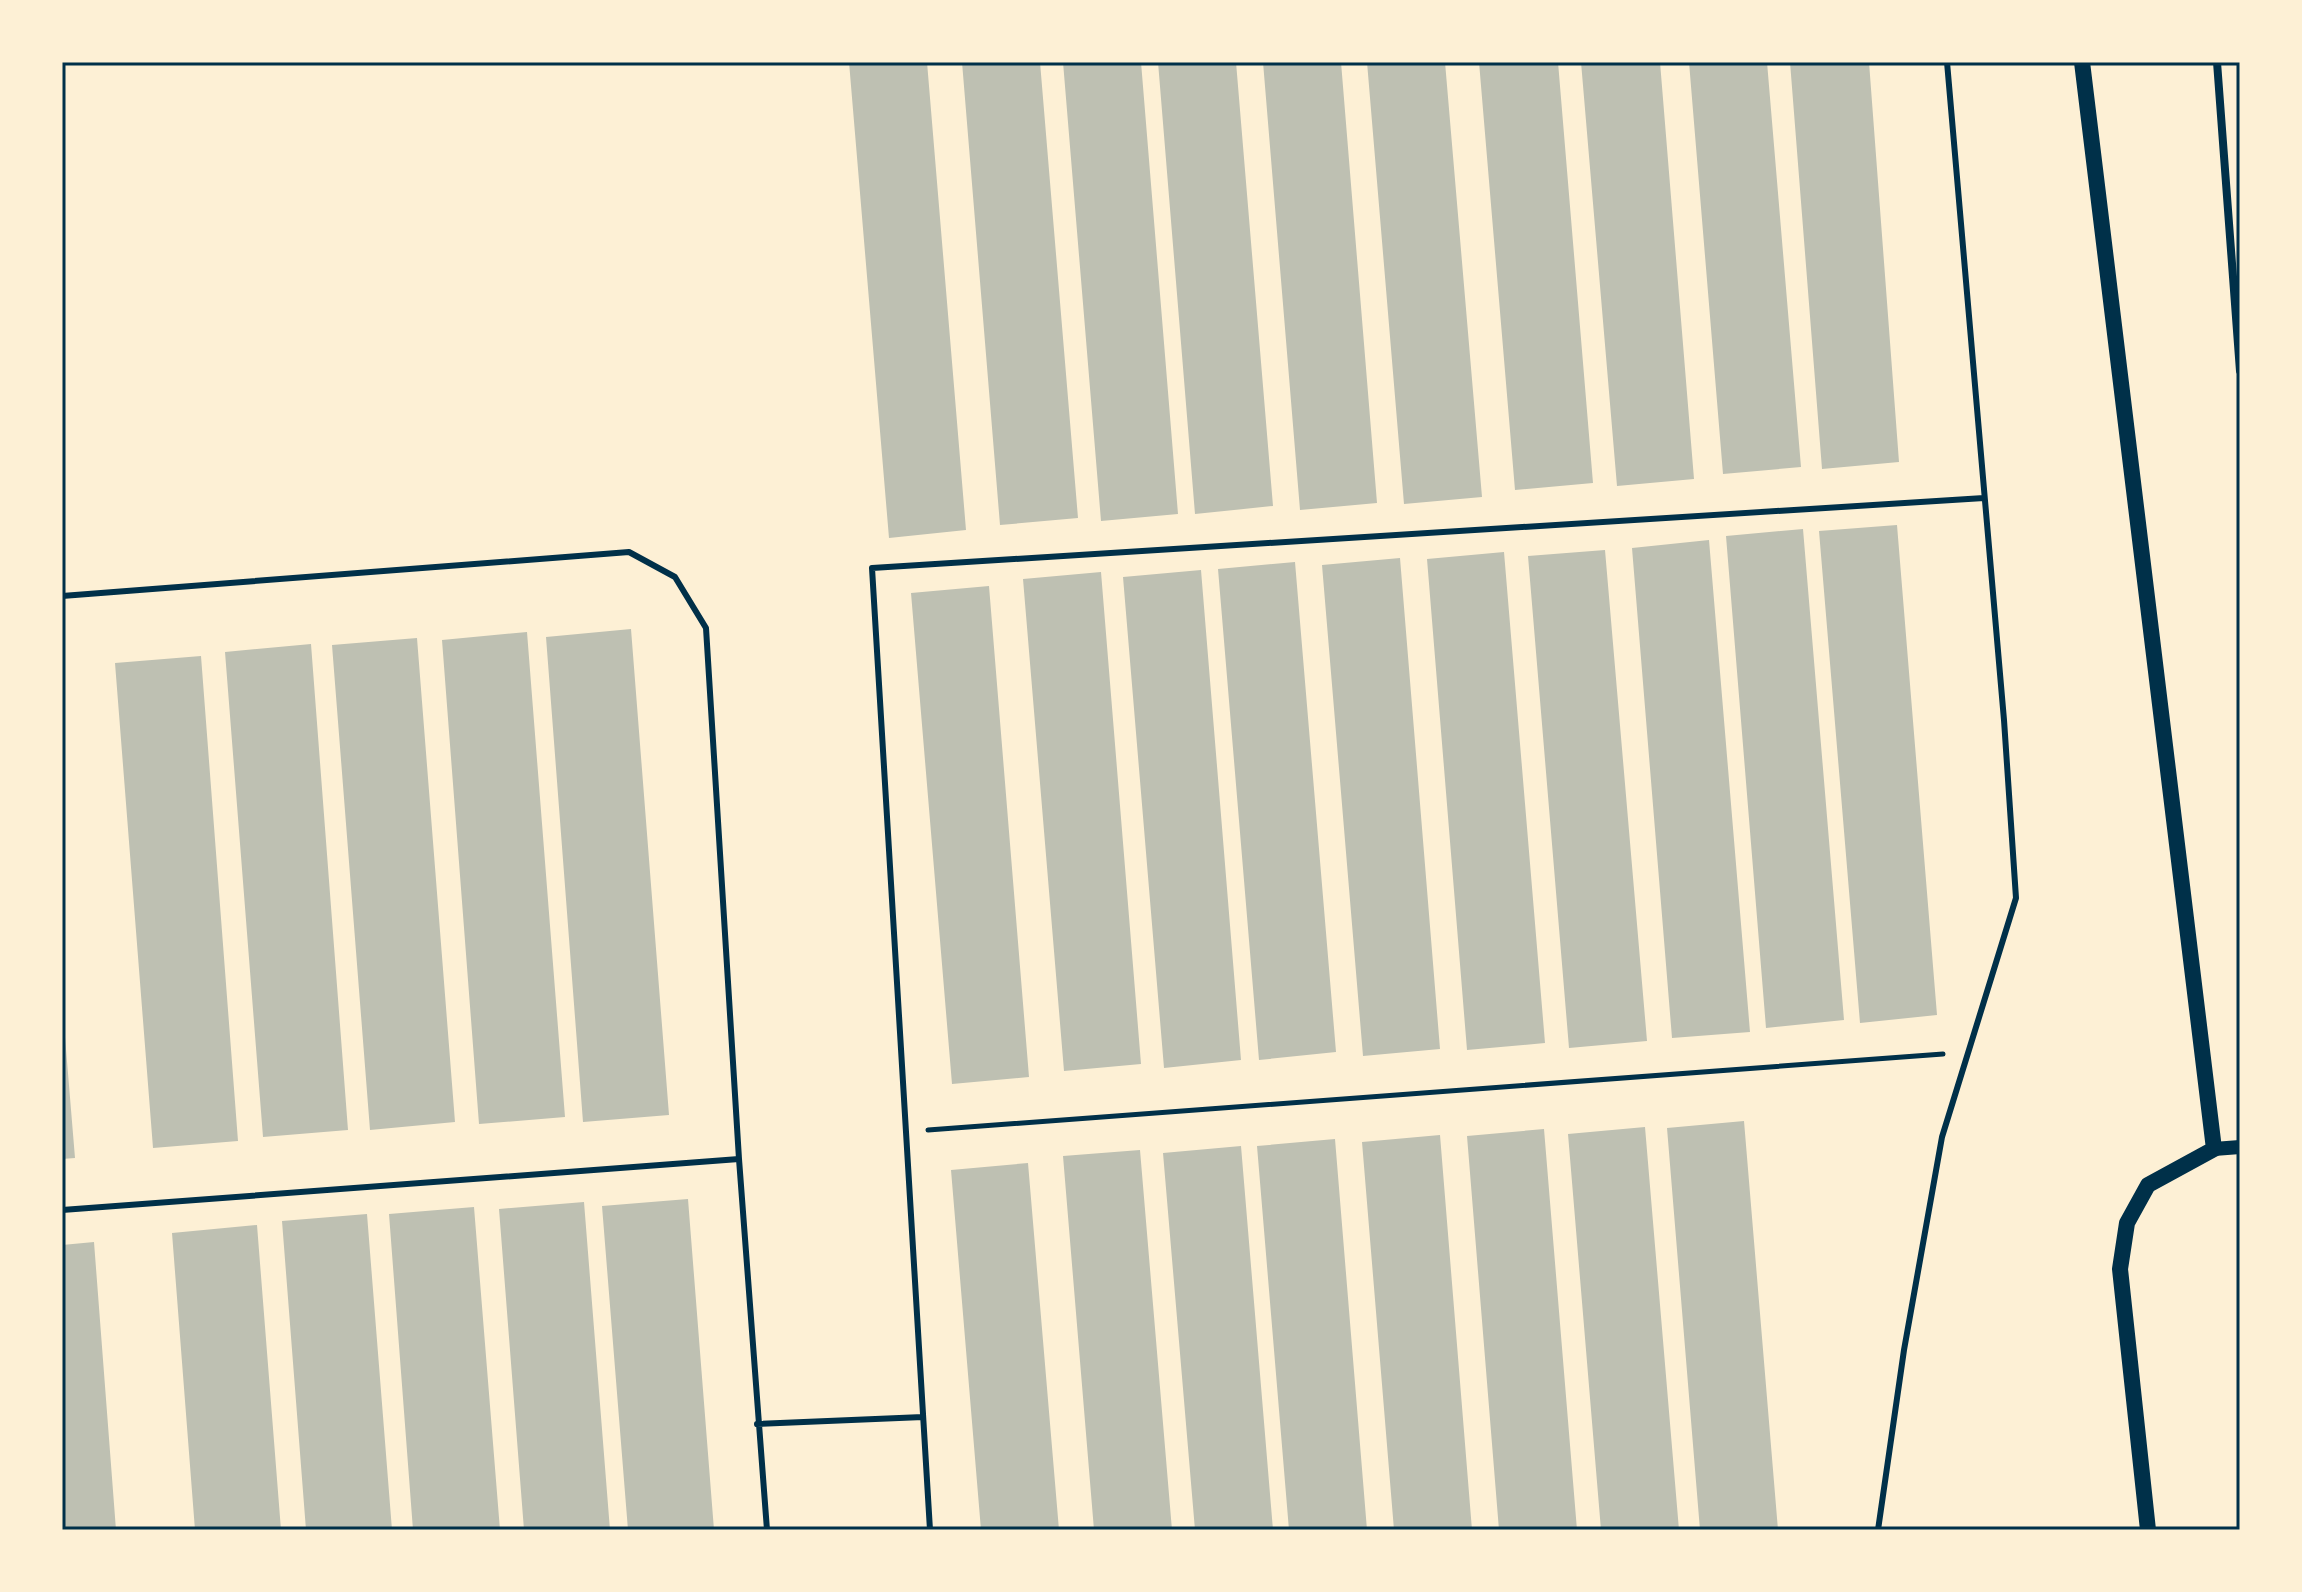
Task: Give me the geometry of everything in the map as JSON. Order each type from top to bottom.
[{"type":"main road","points":[[2082,62],[2214,1149],[2148,1185],[2127,1223],[2120,1269],[2148,1530]]},
{"type":"street","points":[[2217,62],[2240,371]]},
{"type":"street","points":[[2227,201],[2240,200]]},
{"type":"street","points":[[2214,1149],[2240,1147]]},
{"type":"lane","points":[[1878,1530],[1904,1350],[1942,1137],[2016,898],[1947,62]]},
{"type":"lane","points":[[930,1530],[872,568],[1984,498]]},
{"type":"lane","points":[[62,596],[629,552],[675,577],[706,628],[739,1159],[767,1530]]},
{"type":"lane","points":[[62,1210],[739,1159]]},
{"type":"lane","points":[[757,1424],[923,1417]]},
{"type":"path","points":[[906,1132],[1968,1052]]},
{"type":"building","points":[[849,62],[927,62],[966,530],[889,538]]},
{"type":"building","points":[[962,62],[1040,62],[1078,518],[1000,525]]},
{"type":"building","points":[[1063,62],[1141,62],[1178,514],[1101,521]]},
{"type":"building","points":[[1158,62],[1236,62],[1273,506],[1195,514]]},
{"type":"building","points":[[1263,62],[1341,62],[1377,503],[1300,510]]},
{"type":"building","points":[[1367,62],[1445,62],[1482,497],[1404,504]]},
{"type":"building","points":[[1479,62],[1558,62],[1593,483],[1515,490]]},
{"type":"building","points":[[1581,62],[1660,62],[1694,479],[1617,486]]},
{"type":"building","points":[[1689,62],[1767,62],[1801,467],[1723,474]]},
{"type":"building","points":[[1790,62],[1869,62],[1899,462],[1822,469]]},
{"type":"building","points":[[1897,525],[1937,1015],[1860,1023],[1819,531]]},
{"type":"building","points":[[1803,529],[1844,1020],[1766,1028],[1726,536]]},
{"type":"building","points":[[1709,540],[1750,1032],[1672,1038],[1632,548]]},
{"type":"building","points":[[1605,550],[1647,1041],[1569,1048],[1528,556]]},
{"type":"building","points":[[1504,552],[1545,1043],[1467,1050],[1427,559]]},
{"type":"building","points":[[1400,558],[1440,1049],[1363,1056],[1322,565]]},
{"type":"building","points":[[1295,562],[1336,1052],[1259,1060],[1218,569]]},
{"type":"building","points":[[1201,570],[1241,1060],[1164,1068],[1123,577]]},
{"type":"building","points":[[1101,572],[1141,1064],[1064,1071],[1023,579]]},
{"type":"building","points":[[989,586],[1029,1077],[952,1084],[911,593]]},
{"type":"building","points":[[631,629],[669,1115],[583,1122],[546,637]]},
{"type":"building","points":[[527,632],[565,1117],[479,1124],[442,640]]},
{"type":"building","points":[[417,638],[455,1122],[370,1130],[332,645]]},
{"type":"building","points":[[311,644],[348,1130],[263,1137],[225,652]]},
{"type":"building","points":[[201,656],[238,1141],[153,1148],[115,663]]},
{"type":"building","points":[[62,1025],[75,1158],[62,1159]]},
{"type":"building","points":[[1744,1121],[1778,1530],[1700,1530],[1667,1128]]},
{"type":"building","points":[[1645,1127],[1679,1530],[1601,1530],[1568,1134]]},
{"type":"building","points":[[1544,1129],[1577,1530],[1499,1530],[1467,1136]]},
{"type":"building","points":[[1440,1135],[1472,1530],[1394,1530],[1362,1142]]},
{"type":"building","points":[[1335,1139],[1367,1530],[1289,1530],[1257,1146]]},
{"type":"building","points":[[1241,1146],[1273,1530],[1195,1530],[1163,1153]]},
{"type":"building","points":[[1140,1150],[1172,1530],[1094,1530],[1063,1156]]},
{"type":"building","points":[[1028,1163],[1059,1530],[981,1530],[951,1170]]},
{"type":"building","points":[[688,1199],[714,1530],[628,1530],[602,1206]]},
{"type":"building","points":[[584,1202],[610,1530],[524,1530],[499,1209]]},
{"type":"building","points":[[474,1207],[500,1530],[413,1530],[389,1214]]},
{"type":"building","points":[[367,1214],[392,1530],[306,1530],[282,1221]]},
{"type":"building","points":[[257,1225],[281,1530],[195,1530],[172,1233]]},
{"type":"building","points":[[94,1242],[116,1530],[62,1530],[62,1245]]}]
